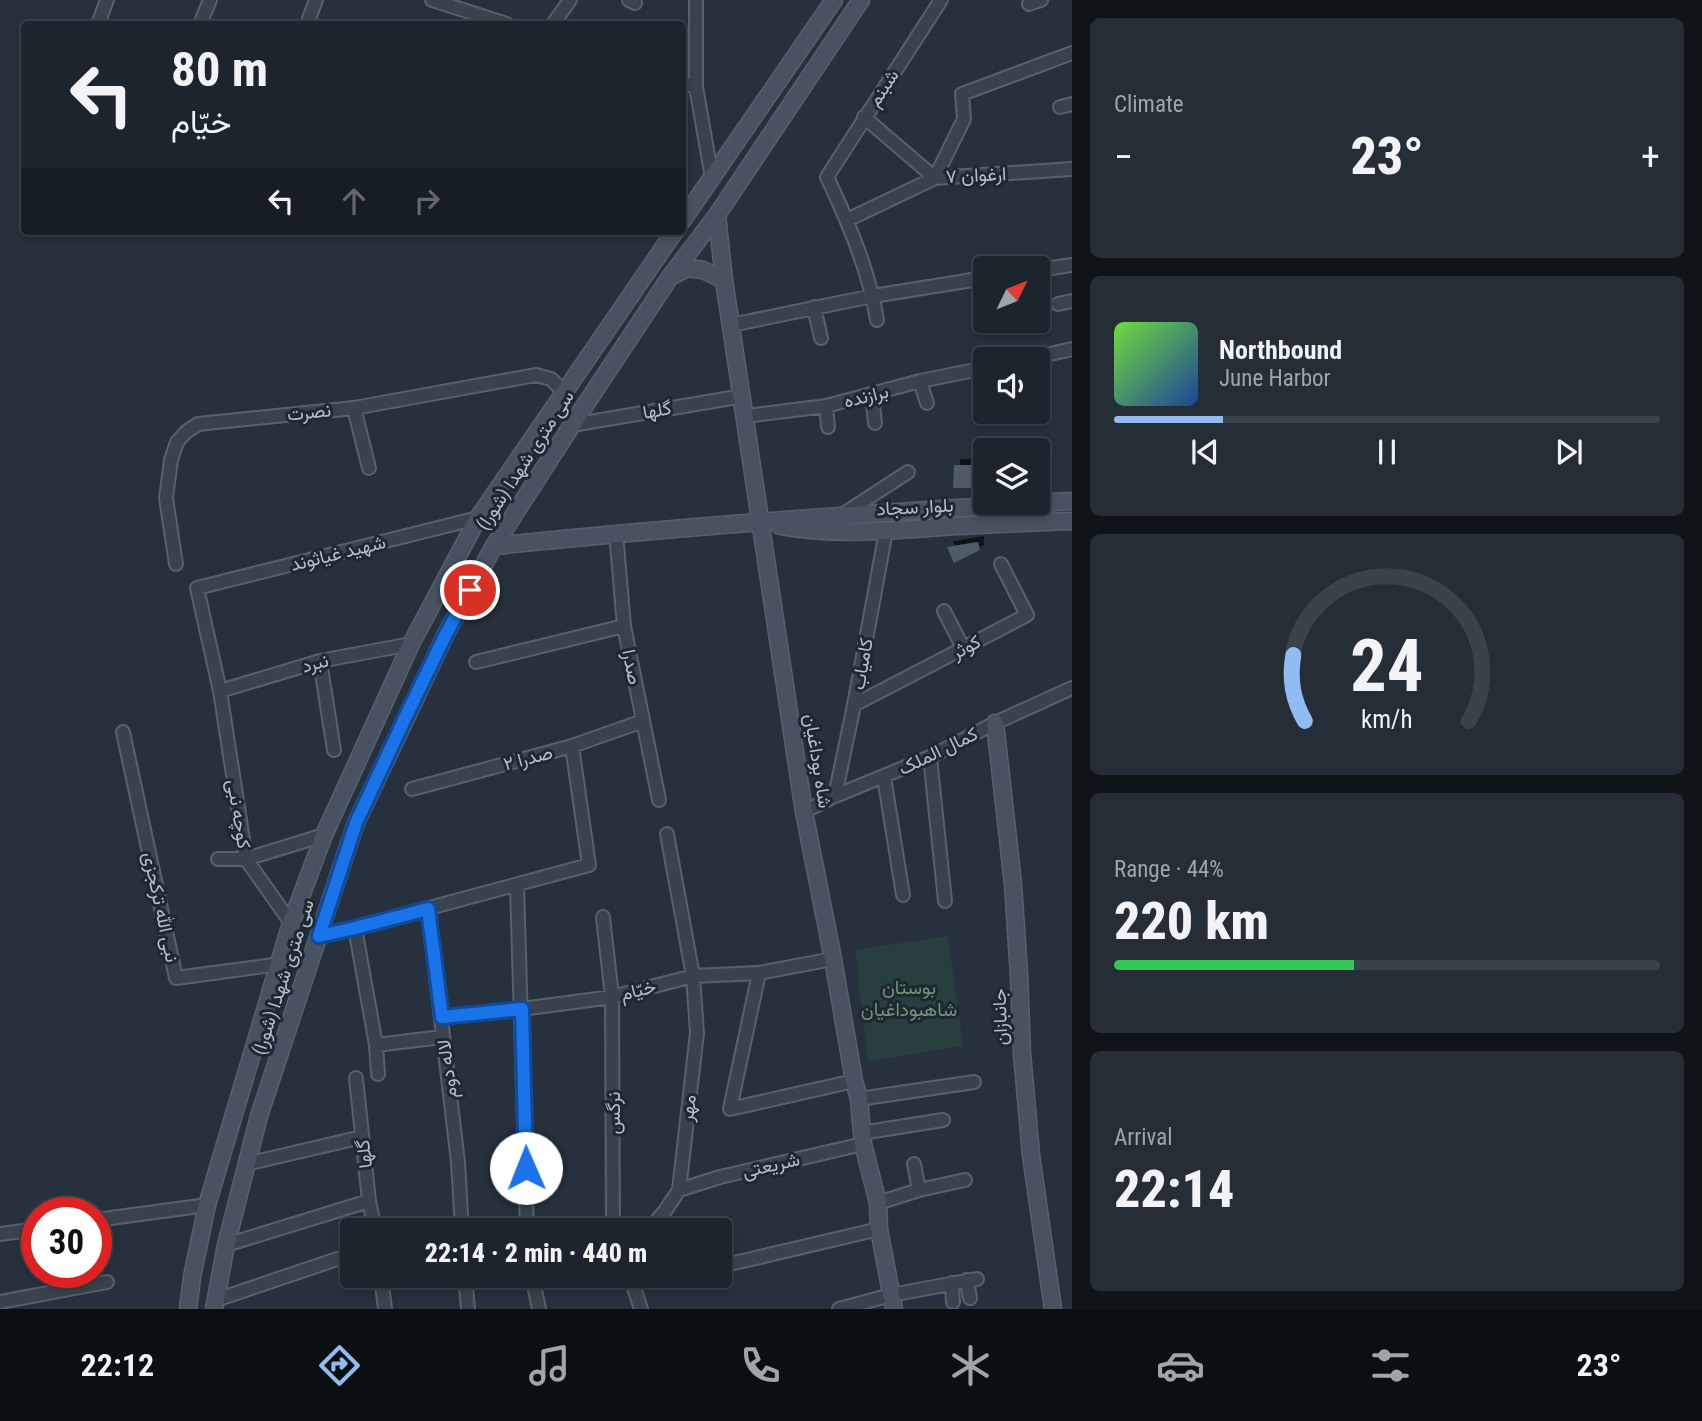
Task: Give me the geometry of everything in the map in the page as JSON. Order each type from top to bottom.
[{"type":"main road","points":[[686,215],[834,0]]},
{"type":"main road","name":"سی متری شهدا (شورا)","points":[[215,1305],[226,1245],[259,1116],[356,823],[446,634],[494,545],[572,425],[670,277],[717,215],[861,0]]},
{"type":"main road","points":[[796,58],[814,71]]},
{"type":"main road","name":"شاه بوداغیان","points":[[717,215],[724,280],[804,812],[859,1099],[862,1139],[878,1203],[879,1229],[893,1302]]},
{"type":"main road","name":"سی متری شهدا (شورا)","points":[[188,1309],[207,1205],[291,923],[324,835],[411,644],[478,518],[673,235]]},
{"type":"main road","points":[[670,277],[688,268],[703,270],[724,280]]},
{"type":"main road","name":"بلوار سجاد","points":[[1050,501],[1072,500]]},
{"type":"main road","name":"بلوار سجاد","points":[[494,545],[616,533],[973,506]]},
{"type":"main road","points":[[991,515],[991,524]]},
{"type":"main road","name":"بلوار سجاد","points":[[761,523],[803,531],[887,531],[1072,521]]},
{"type":"main road","points":[[383,707],[406,716]]},
{"type":"main road","name":"جانبازان","points":[[995,723],[1013,884],[1022,1053],[1031,1155],[1053,1309]]},
{"type":"street","points":[[99,21],[107,0]]},
{"type":"street","points":[[201,21],[210,0]]},
{"type":"street","points":[[308,21],[316,0]]},
{"type":"street","points":[[432,0],[460,4],[500,21]]},
{"type":"street","points":[[556,21],[570,0]]},
{"type":"street","points":[[696,0],[696,87],[712,178]]},
{"type":"street","name":"شبنم","points":[[847,220],[827,177],[941,0]]},
{"type":"street","points":[[864,117],[935,178],[964,119],[962,94],[1072,53]]},
{"type":"street","points":[[686,84],[696,87]]},
{"type":"street","name":"ارغوان ۷","points":[[847,220],[935,178],[1072,169]]},
{"type":"street","points":[[847,220],[873,296],[877,320]]},
{"type":"street","points":[[1050,268],[1072,265]]},
{"type":"street","points":[[731,325],[873,296],[973,280]]},
{"type":"street","points":[[1058,304],[1072,301]]},
{"type":"street","points":[[814,307],[821,338]]},
{"type":"street","points":[[1050,354],[1072,349]]},
{"type":"street","name":"برازنده","points":[[746,416],[826,406],[920,381],[973,370]]},
{"type":"street","name":"نصرت","points":[[176,564],[166,498],[171,460],[177,442],[198,424],[354,408],[536,375],[551,379],[564,393]]},
{"type":"street","points":[[920,381],[927,403]]},
{"type":"street","points":[[872,395],[875,423]]},
{"type":"street","name":"گلها","points":[[572,425],[743,396]]},
{"type":"street","points":[[826,406],[828,428]]},
{"type":"street","points":[[354,408],[369,468]]},
{"type":"street","points":[[842,515],[908,472]]},
{"type":"street","name":"شهید غیاثوند","points":[[197,588],[478,518]]},
{"type":"street","name":"کامیاب","points":[[835,796],[855,705],[887,531]]},
{"type":"street","name":"صدرا","points":[[616,533],[624,626],[659,800]]},
{"type":"street","name":"کوثر","points":[[855,705],[1027,615],[1001,564]]},
{"type":"street","name":"کوچه نبی","points":[[197,588],[220,691],[246,859],[291,923]]},
{"type":"street","points":[[944,611],[963,648]]},
{"type":"street","points":[[476,662],[624,626]]},
{"type":"street","name":"نبرد","points":[[220,691],[320,661],[411,644]]},
{"type":"street","points":[[320,661],[334,750]]},
{"type":"street","name":"کمال الملک","points":[[804,812],[835,796],[930,757],[995,723],[1072,688]]},
{"type":"street","name":"صدرا ۲","points":[[412,789],[572,746],[643,721]]},
{"type":"street","name":"نبی الله ترکجزی","points":[[123,732],[176,978],[280,964]]},
{"type":"street","points":[[319,936],[589,865],[572,746]]},
{"type":"street","points":[[930,757],[945,901]]},
{"type":"street","points":[[884,777],[903,895]]},
{"type":"street","name":"مهر","points":[[667,834],[693,976],[697,1033],[679,1190]]},
{"type":"street","points":[[218,859],[246,859],[324,835]]},
{"type":"street","points":[[517,885],[527,1218]]},
{"type":"street","name":"لاله دوم","points":[[428,909],[458,1162],[461,1218]]},
{"type":"street","name":"نرگس","points":[[603,917],[612,997],[613,1218]]},
{"type":"street","points":[[355,928],[376,1045],[378,1074]]},
{"type":"street","name":"خیّام","points":[[442,1017],[612,997],[693,976],[759,973],[833,960]]},
{"type":"street","points":[[759,973],[730,1109],[854,1081]]},
{"type":"street","points":[[376,1045],[442,1037]]},
{"type":"street","name":"گلها","points":[[356,1077],[373,1218]]},
{"type":"street","points":[[859,1099],[974,1082]]},
{"type":"street","name":"شریعتی","points":[[679,1190],[862,1139],[943,1120]]},
{"type":"street","points":[[246,1164],[362,1137]]},
{"type":"street","points":[[915,1164],[919,1190]]},
{"type":"street","points":[[878,1203],[965,1180]]},
{"type":"street","points":[[658,1218],[679,1190]]},
{"type":"street","points":[[226,1245],[369,1201]]},
{"type":"street","points":[[112,1218],[207,1205]]},
{"type":"street","points":[[734,1263],[879,1229]]},
{"type":"street","points":[[0,1234],[21,1231]]},
{"type":"street","points":[[215,1305],[340,1258]]},
{"type":"street","points":[[839,1309],[893,1302],[972,1279],[970,1298]]},
{"type":"street","points":[[952,1283],[953,1302]]},
{"type":"street","points":[[0,1302],[75,1288]]},
{"type":"street","points":[[382,1288],[385,1309]]},
{"type":"street","points":[[467,1288],[468,1309]]},
{"type":"street","points":[[535,1288],[539,1309]]},
{"type":"street","points":[[634,1288],[641,1309]]},
{"type":"green space","name":"بوستان شاهبوداغیان","points":[[948,936],[963,1046],[868,1062],[855,950]]},
{"type":"building","points":[[954,465],[973,465],[973,488],[953,488]]},
{"type":"building","points":[[978,542],[980,550],[954,563],[947,547]]},
{"type":"route","points":[[470,590],[446,634],[356,823],[319,936],[428,909],[442,1017],[522,1009],[526,1168]]}]
